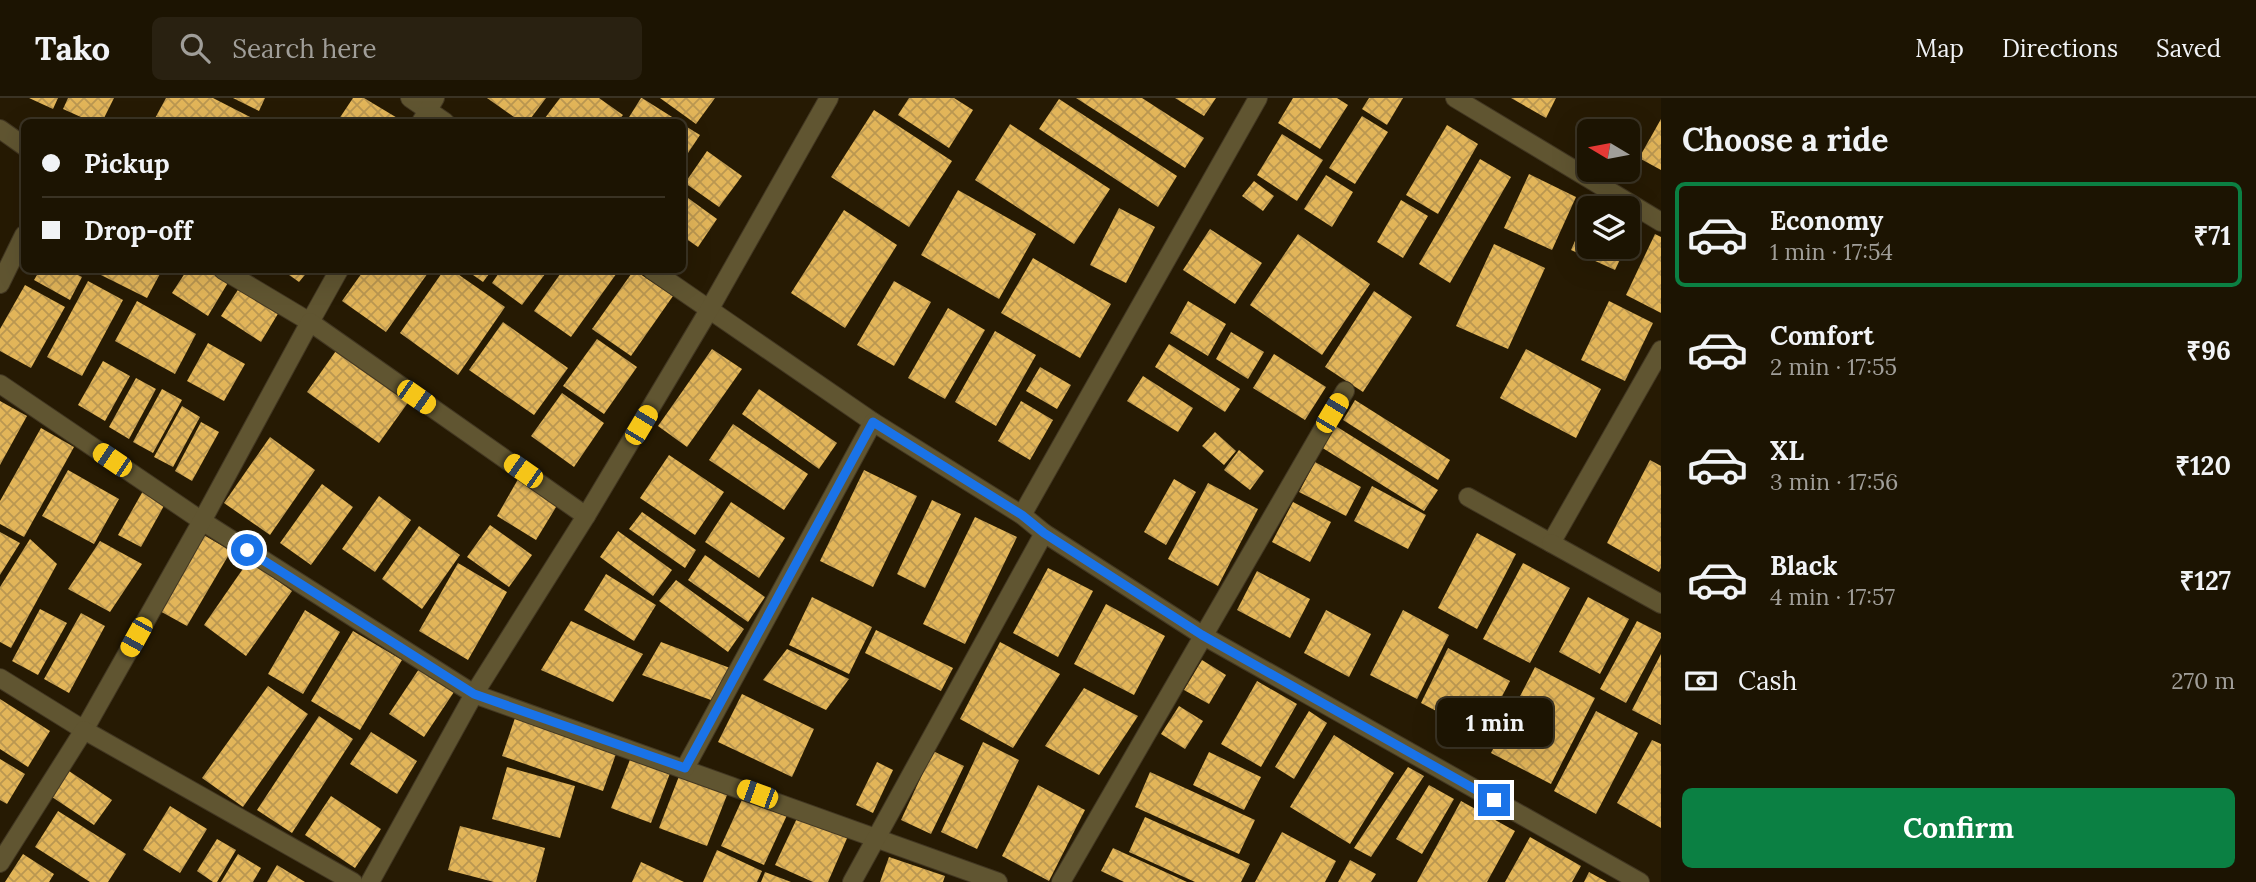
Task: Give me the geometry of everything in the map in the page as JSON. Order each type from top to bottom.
[{"type":"street","points":[[410,98],[428,110]]},
{"type":"street","points":[[370,882],[474,694],[586,516],[709,310],[829,98]]},
{"type":"street","points":[[1022,515],[1258,98]]},
{"type":"street","points":[[1455,98],[1661,222]]},
{"type":"street","points":[[1480,113],[1491,98]]},
{"type":"street","points":[[0,129],[21,144]]},
{"type":"street","points":[[0,284],[21,241]]},
{"type":"street","points":[[228,273],[310,322],[586,516]]},
{"type":"street","points":[[0,863],[84,730],[337,273]]},
{"type":"street","points":[[656,273],[873,422],[1022,515],[1044,533],[1202,635],[1640,882]]},
{"type":"street","points":[[1551,542],[1661,350]]},
{"type":"street","points":[[0,384],[202,521],[474,694],[998,882]]},
{"type":"street","points":[[1061,882],[1345,391]]},
{"type":"street","points":[[685,768],[873,422]]},
{"type":"street","points":[[1468,497],[1661,604]]},
{"type":"street","points":[[852,882],[1044,533]]},
{"type":"street","points":[[0,678],[84,730],[354,882]]},
{"type":"building","points":[[29,98],[58,98],[53,109]]},
{"type":"building","points":[[68,98],[114,98],[104,119],[85,119],[63,109]]},
{"type":"building","points":[[166,98],[213,98],[252,118],[251,119],[155,119]]},
{"type":"building","points":[[233,98],[265,98],[259,111]]},
{"type":"building","points":[[353,98],[364,98],[399,119],[339,119]]},
{"type":"building","points":[[487,98],[546,98],[530,119],[517,119]]},
{"type":"building","points":[[560,98],[599,98],[623,115],[620,119],[544,119]]},
{"type":"building","points":[[642,98],[675,119],[628,119]]},
{"type":"building","points":[[660,98],[715,98],[696,124]]},
{"type":"building","points":[[909,98],[954,98],[973,110],[949,148],[898,115]]},
{"type":"building","points":[[1076,98],[1142,98],[1204,138],[1185,168]]},
{"type":"building","points":[[1175,98],[1216,98],[1204,116]]},
{"type":"building","points":[[1293,98],[1337,98],[1348,105],[1320,149],[1278,123]]},
{"type":"building","points":[[1369,98],[1403,98],[1387,125],[1362,109]]},
{"type":"building","points":[[1511,98],[1556,98],[1546,118]]},
{"type":"building","points":[[1059,99],[1177,176],[1158,207],[1039,129]]},
{"type":"building","points":[[874,110],[952,161],[909,227],[831,177]]},
{"type":"building","points":[[1362,116],[1388,132],[1355,184],[1329,168]]},
{"type":"building","points":[[1661,119],[1661,170],[1640,156]]},
{"type":"building","points":[[1010,124],[1110,189],[1074,244],[975,180]]},
{"type":"building","points":[[1447,125],[1478,144],[1438,214],[1406,195]]},
{"type":"building","points":[[686,126],[700,135],[686,156]]},
{"type":"building","points":[[1282,134],[1323,160],[1297,201],[1257,175]]},
{"type":"building","points":[[707,151],[742,176],[719,207],[686,182]]},
{"type":"building","points":[[1480,159],[1511,177],[1450,283],[1419,264]]},
{"type":"building","points":[[1529,174],[1576,197],[1552,250],[1504,228]]},
{"type":"building","points":[[1326,175],[1353,192],[1332,227],[1304,209]]},
{"type":"building","points":[[1254,181],[1274,196],[1263,211],[1242,196]]},
{"type":"building","points":[[958,190],[1036,234],[999,299],[921,255]]},
{"type":"building","points":[[688,198],[717,219],[698,247],[686,239]]},
{"type":"building","points":[[1401,200],[1428,216],[1403,258],[1377,242]]},
{"type":"building","points":[[1119,208],[1155,227],[1126,283],[1090,265]]},
{"type":"building","points":[[844,210],[897,245],[845,328],[791,293]]},
{"type":"building","points":[[1210,229],[1262,263],[1235,304],[1183,270]]},
{"type":"building","points":[[1298,234],[1370,284],[1322,355],[1250,305]]},
{"type":"building","points":[[1655,234],[1661,237],[1661,313],[1626,295]]},
{"type":"building","points":[[1577,236],[1577,253],[1571,250]]},
{"type":"building","points":[[1494,244],[1545,268],[1508,349],[1456,326]]},
{"type":"building","points":[[1033,258],[1111,304],[1080,358],[1001,313]]},
{"type":"building","points":[[1591,259],[1620,259],[1615,270]]},
{"type":"building","points":[[38,273],[74,273],[82,277],[70,300],[34,280]]},
{"type":"building","points":[[97,273],[160,273],[147,298]]},
{"type":"building","points":[[185,273],[227,273],[232,276],[208,316],[172,293]]},
{"type":"building","points":[[286,273],[306,273],[299,282]]},
{"type":"building","points":[[362,273],[428,273],[386,332],[342,301]]},
{"type":"building","points":[[442,273],[456,273],[505,307],[458,375],[400,333]]},
{"type":"building","points":[[470,273],[490,273],[483,282]]},
{"type":"building","points":[[499,273],[546,273],[522,305],[492,283]]},
{"type":"building","points":[[561,273],[617,273],[571,337],[534,311]]},
{"type":"building","points":[[632,273],[638,273],[673,296],[631,356],[592,329]]},
{"type":"building","points":[[88,281],[123,300],[82,376],[47,357]]},
{"type":"building","points":[[894,281],[931,302],[894,366],[857,345]]},
{"type":"building","points":[[243,282],[282,307],[261,342],[221,316]]},
{"type":"building","points":[[25,285],[65,307],[31,368],[0,351],[0,329]]},
{"type":"building","points":[[1374,291],[1412,317],[1363,392],[1325,367]]},
{"type":"building","points":[[137,301],[196,334],[175,374],[115,341]]},
{"type":"building","points":[[1188,301],[1226,324],[1208,356],[1170,333]]},
{"type":"building","points":[[1609,301],[1653,323],[1625,381],[1581,360]]},
{"type":"building","points":[[948,308],[985,330],[945,399],[908,378]]},
{"type":"building","points":[[503,322],[568,368],[534,415],[469,370]]},
{"type":"building","points":[[995,331],[1036,355],[996,426],[955,402]]},
{"type":"building","points":[[1231,332],[1264,352],[1248,379],[1216,359]]},
{"type":"building","points":[[345,338],[417,390],[379,443],[307,392]]},
{"type":"building","points":[[597,339],[637,367],[604,414],[563,386]]},
{"type":"building","points":[[208,343],[245,364],[224,401],[187,381]]},
{"type":"building","points":[[1169,344],[1240,389],[1225,412],[1155,367]]},
{"type":"building","points":[[712,349],[742,369],[687,447],[658,426]]},
{"type":"building","points":[[1526,349],[1601,389],[1576,438],[1500,398]]},
{"type":"building","points":[[1274,354],[1326,387],[1305,420],[1253,388]]},
{"type":"building","points":[[103,361],[130,376],[105,421],[78,405]]},
{"type":"building","points":[[1040,367],[1071,385],[1057,409],[1026,391]]},
{"type":"building","points":[[1143,376],[1193,408],[1178,432],[1127,401]]},
{"type":"building","points":[[136,378],[156,389],[129,439],[109,427]]},
{"type":"building","points":[[162,389],[182,400],[153,453],[133,442]]},
{"type":"building","points":[[759,389],[837,443],[819,469],[742,414]]},
{"type":"building","points":[[562,393],[604,423],[574,467],[531,436]]},
{"type":"building","points":[[1355,400],[1450,460],[1438,480],[1343,420]]},
{"type":"building","points":[[0,401],[27,416],[0,465]]},
{"type":"building","points":[[1021,401],[1053,420],[1030,460],[998,441]]},
{"type":"building","points":[[182,406],[200,417],[173,467],[154,457]]},
{"type":"building","points":[[201,422],[219,432],[192,481],[175,471]]},
{"type":"building","points":[[733,424],[808,474],[784,510],[709,460]]},
{"type":"building","points":[[1334,425],[1438,490],[1424,511],[1321,447]]},
{"type":"building","points":[[41,428],[74,447],[24,537],[0,524],[0,501]]},
{"type":"building","points":[[1215,432],[1236,451],[1224,465],[1202,446]]},
{"type":"building","points":[[270,437],[315,470],[270,535],[224,503]]},
{"type":"building","points":[[1239,450],[1264,471],[1250,490],[1224,470]]},
{"type":"building","points":[[669,455],[724,492],[695,535],[640,498]]},
{"type":"building","points":[[1650,460],[1661,466],[1659,572],[1607,543]]},
{"type":"building","points":[[1315,462],[1361,487],[1346,516],[1299,492]]},
{"type":"building","points":[[68,470],[119,499],[94,544],[42,516]]},
{"type":"building","points":[[864,470],[917,496],[873,587],[820,561]]},
{"type":"building","points":[[521,474],[561,499],[536,540],[497,516]]},
{"type":"building","points":[[1174,479],[1196,492],[1166,545],[1144,532]]},
{"type":"building","points":[[1208,483],[1258,509],[1218,586],[1168,559]]},
{"type":"building","points":[[322,484],[353,507],[311,565],[280,543]]},
{"type":"building","points":[[1372,486],[1426,515],[1408,549],[1354,521]]},
{"type":"building","points":[[143,491],[165,504],[141,547],[118,535]]},
{"type":"building","points":[[379,496],[411,520],[375,572],[342,549]]},
{"type":"building","points":[[932,500],[961,514],[925,588],[897,574]]},
{"type":"building","points":[[731,502],[785,538],[759,578],[705,542]]},
{"type":"building","points":[[1293,502],[1331,522],[1310,562],[1272,542]]},
{"type":"building","points":[[642,512],[696,550],[685,568],[629,529]]},
{"type":"building","points":[[975,517],[1017,537],[965,644],[923,624]]},
{"type":"building","points":[[490,525],[532,555],[509,587],[467,557]]},
{"type":"building","points":[[419,526],[460,555],[422,609],[382,579]]},
{"type":"building","points":[[618,531],[672,570],[653,596],[600,557]]},
{"type":"building","points":[[0,532],[20,543],[0,575]]},
{"type":"building","points":[[1477,533],[1516,554],[1477,629],[1438,608]]},
{"type":"building","points":[[202,534],[231,551],[187,626],[158,610]]},
{"type":"building","points":[[30,539],[57,564],[11,648],[0,642],[0,587]]},
{"type":"building","points":[[100,541],[142,564],[110,612],[68,589]]},
{"type":"building","points":[[705,555],[765,597],[748,622],[688,580]]},
{"type":"building","points":[[249,560],[292,591],[246,656],[204,625]]},
{"type":"building","points":[[458,563],[507,592],[468,660],[419,631]]},
{"type":"building","points":[[1523,563],[1570,588],[1530,663],[1483,639]]},
{"type":"building","points":[[1048,568],[1093,591],[1058,657],[1013,633]]},
{"type":"building","points":[[1257,571],[1310,599],[1290,638],[1237,610]]},
{"type":"building","points":[[606,574],[656,605],[634,641],[584,610]]},
{"type":"building","points":[[676,580],[744,629],[728,652],[659,601]]},
{"type":"building","points":[[812,597],[872,627],[849,674],[789,645]]},
{"type":"building","points":[[1588,597],[1629,619],[1600,674],[1559,652]]},
{"type":"building","points":[[1106,604],[1165,636],[1134,695],[1074,664]]},
{"type":"building","points":[[40,609],[67,623],[38,675],[12,661]]},
{"type":"building","points":[[305,610],[340,632],[303,694],[268,674]]},
{"type":"building","points":[[1326,610],[1371,634],[1349,677],[1304,653]]},
{"type":"building","points":[[1403,610],[1449,635],[1417,699],[1370,675]]},
{"type":"building","points":[[81,613],[105,626],[69,693],[44,679]]},
{"type":"building","points":[[571,621],[643,654],[613,702],[541,670]]},
{"type":"building","points":[[1637,621],[1661,633],[1661,638],[1626,703],[1600,689]]},
{"type":"building","points":[[876,630],[953,668],[941,691],[865,653]]},
{"type":"building","points":[[353,631],[402,660],[360,730],[311,701]]},
{"type":"building","points":[[661,642],[730,668],[711,700],[642,675]]},
{"type":"building","points":[[1000,642],[1060,674],[1013,748],[960,719]]},
{"type":"building","points":[[1448,648],[1510,681],[1482,735],[1421,703]]},
{"type":"building","points":[[787,649],[849,679],[826,710],[763,680]]},
{"type":"building","points":[[1661,654],[1661,725],[1632,710]]},
{"type":"building","points":[[1202,660],[1226,675],[1209,704],[1184,690]]},
{"type":"building","points":[[1535,667],[1595,698],[1551,784],[1491,753]]},
{"type":"building","points":[[419,669],[454,692],[424,737],[389,714]]},
{"type":"building","points":[[1257,681],[1297,704],[1261,767],[1221,744]]},
{"type":"building","points":[[268,686],[308,714],[243,807],[202,778]]},
{"type":"building","points":[[1084,688],[1138,716],[1099,775],[1045,746]]},
{"type":"building","points":[[742,694],[814,729],[792,777],[718,742]]},
{"type":"building","points":[[0,699],[50,731],[28,767],[0,749]]},
{"type":"building","points":[[1179,706],[1203,721],[1185,749],[1161,734]]},
{"type":"building","points":[[1309,711],[1327,723],[1294,779],[1275,767]]},
{"type":"building","points":[[1596,711],[1638,733],[1596,814],[1554,791]]},
{"type":"building","points":[[516,715],[617,751],[603,791],[502,756]]},
{"type":"building","points":[[319,716],[353,739],[292,833],[257,810]]},
{"type":"building","points":[[371,732],[417,761],[397,794],[350,764]]},
{"type":"building","points":[[1334,735],[1394,773],[1350,844],[1290,807]]},
{"type":"building","points":[[1652,740],[1661,744],[1661,828],[1617,803]]},
{"type":"building","points":[[983,742],[1019,760],[977,849],[941,832]]},
{"type":"building","points":[[933,751],[964,766],[931,834],[901,820]]},
{"type":"building","points":[[633,752],[672,768],[651,823],[611,808]]},
{"type":"building","points":[[1209,752],[1261,777],[1244,810],[1193,785]]},
{"type":"building","points":[[0,759],[25,774],[7,804],[0,800]]},
{"type":"building","points":[[877,762],[893,770],[873,813],[856,805]]},
{"type":"building","points":[[507,767],[575,786],[560,838],[492,819]]},
{"type":"building","points":[[1408,767],[1424,776],[1371,857],[1354,848]]},
{"type":"building","points":[[69,771],[112,800],[94,825],[52,797]]},
{"type":"building","points":[[681,771],[729,790],[707,846],[659,828]]},
{"type":"building","points":[[1150,772],[1255,820],[1239,854],[1135,807]]},
{"type":"building","points":[[1038,785],[1085,810],[1049,881],[1002,856]]},
{"type":"building","points":[[1429,785],[1454,799],[1422,854],[1396,839]]},
{"type":"building","points":[[745,793],[788,813],[764,865],[721,846]]},
{"type":"building","points":[[331,796],[381,829],[355,868],[305,835]]},
{"type":"building","points":[[1461,801],[1515,831],[1487,882],[1417,882]]},
{"type":"building","points":[[170,806],[207,829],[180,873],[143,850]]},
{"type":"building","points":[[58,811],[126,854],[108,882],[90,882],[35,847]]},
{"type":"building","points":[[799,814],[848,836],[828,882],[813,882],[775,865]]},
{"type":"building","points":[[1145,817],[1250,864],[1241,882],[1195,882],[1129,852]]},
{"type":"building","points":[[460,826],[545,848],[536,882],[494,882],[448,870]]},
{"type":"building","points":[[1282,832],[1336,861],[1325,882],[1255,882]]},
{"type":"building","points":[[1530,837],[1581,866],[1572,882],[1505,882]]},
{"type":"building","points":[[217,839],[236,850],[217,882],[213,882],[197,871]]},
{"type":"building","points":[[1113,848],[1187,882],[1124,882],[1101,871]]},
{"type":"building","points":[[717,850],[762,871],[757,882],[703,882]]},
{"type":"building","points":[[23,854],[54,874],[49,882],[5,882]]},
{"type":"building","points":[[238,854],[261,868],[253,882],[221,882]]},
{"type":"building","points":[[889,857],[945,876],[943,882],[880,882]]},
{"type":"building","points":[[1350,860],[1376,874],[1371,882],[1338,882]]},
{"type":"building","points":[[641,862],[684,882],[632,882]]},
{"type":"building","points":[[277,865],[305,882],[267,882]]},
{"type":"building","points":[[765,872],[791,882],[761,882]]},
{"type":"building","points":[[1589,872],[1607,882],[1584,882]]},
{"type":"route","points":[[247,550],[474,694],[685,768],[873,422],[1022,515],[1044,533],[1202,635],[1494,800]]}]
